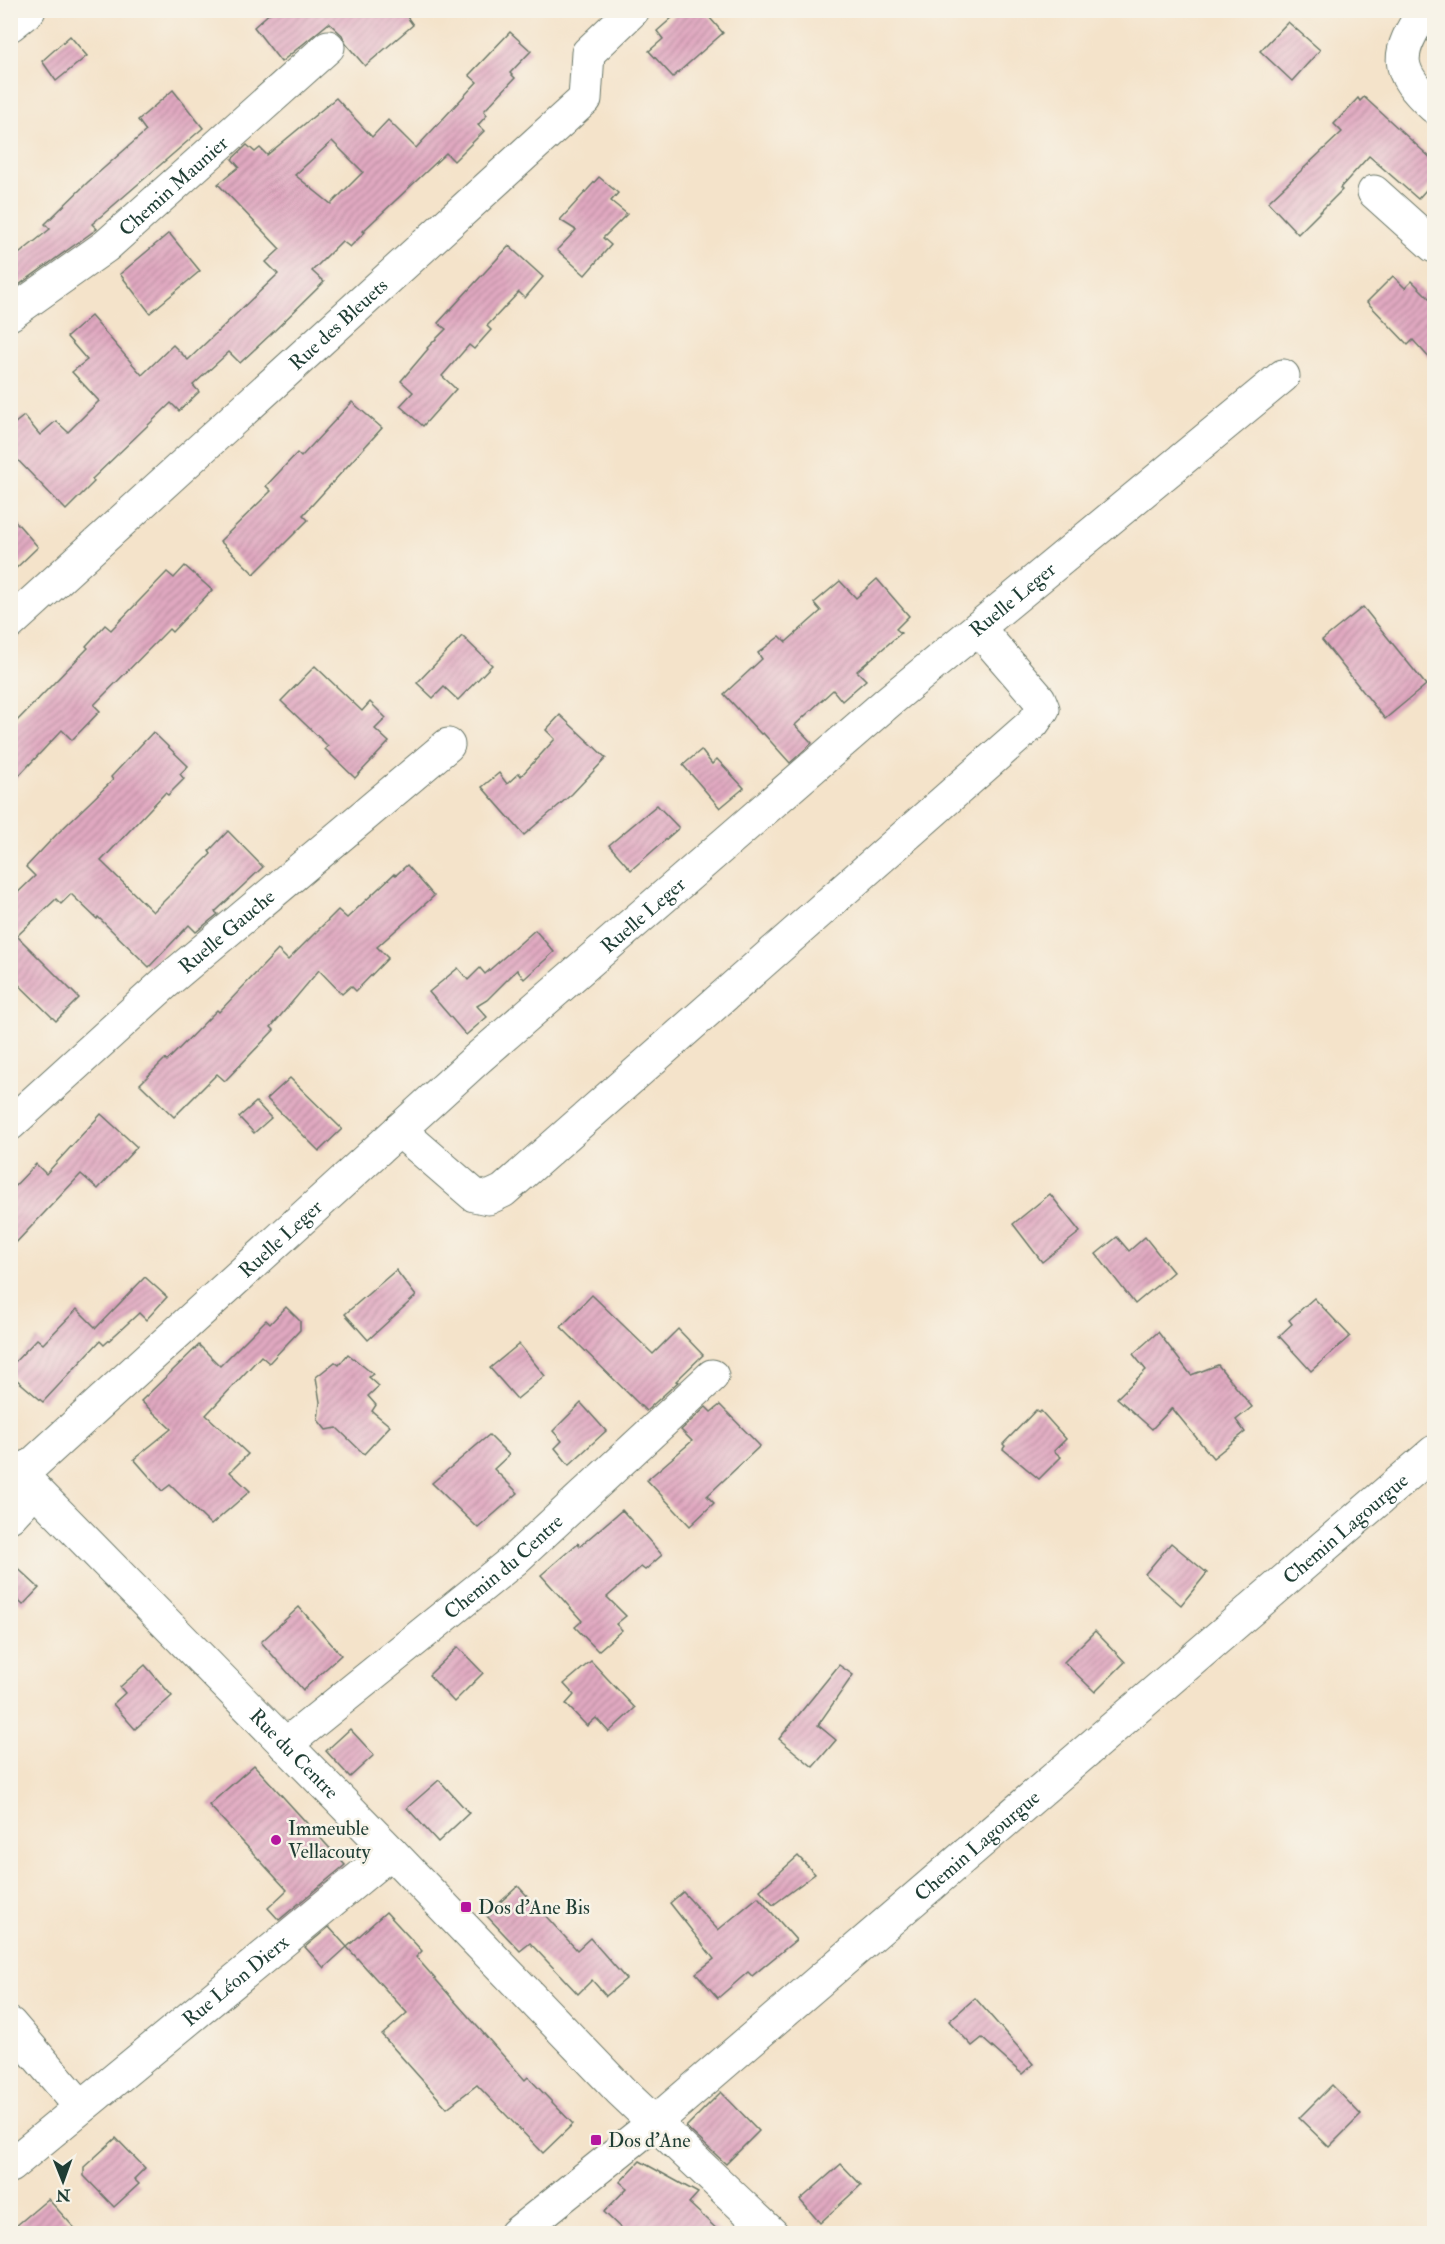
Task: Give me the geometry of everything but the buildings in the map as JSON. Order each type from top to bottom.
[{"type":"street","points":[[10,25],[29,10]]},
{"type":"street","name":"Rue des Bleuets","points":[[10,623],[585,99],[588,53],[633,10]]},
{"type":"street","points":[[1425,10],[1412,30],[1402,53],[1404,70],[1418,91],[1434,107]]},
{"type":"street","name":"Chemin Maunier","points":[[10,314],[106,246],[328,47]]},
{"type":"street","points":[[1374,192],[1433,242]]},
{"type":"street","name":"Ruelle Leger","points":[[10,1516],[22,1476],[477,1059],[888,702],[1283,376]]},
{"type":"street","points":[[399,1130],[474,1195],[488,1198],[503,1191],[1033,723],[1043,709],[1039,699],[978,628]]},
{"type":"street","name":"Ruelle Gauche","points":[[10,1124],[165,983],[448,745]]},
{"type":"street","name":"Chemin du Centre","points":[[285,1745],[514,1560],[712,1376]]},
{"type":"street","name":"Chemin Lagourgue","points":[[516,2234],[653,2124],[1434,1452]]},
{"type":"street","name":"Rue du Centre","points":[[22,1476],[391,1852],[653,2124]]},
{"type":"street","name":"Rue Léon Dierx","points":[[10,2166],[391,1852]]},
{"type":"street","points":[[10,2024],[81,2107]]},
{"type":"street","points":[[653,2124],[772,2234]]},
{"type":"place","name":"Immeuble Vellacouty","points":[[276,1840]]},
{"type":"place","name":"Dos d'Ane Bis","points":[[466,1907]]},
{"type":"place","name":"Dos d'Ane","points":[[596,2140]]}]
